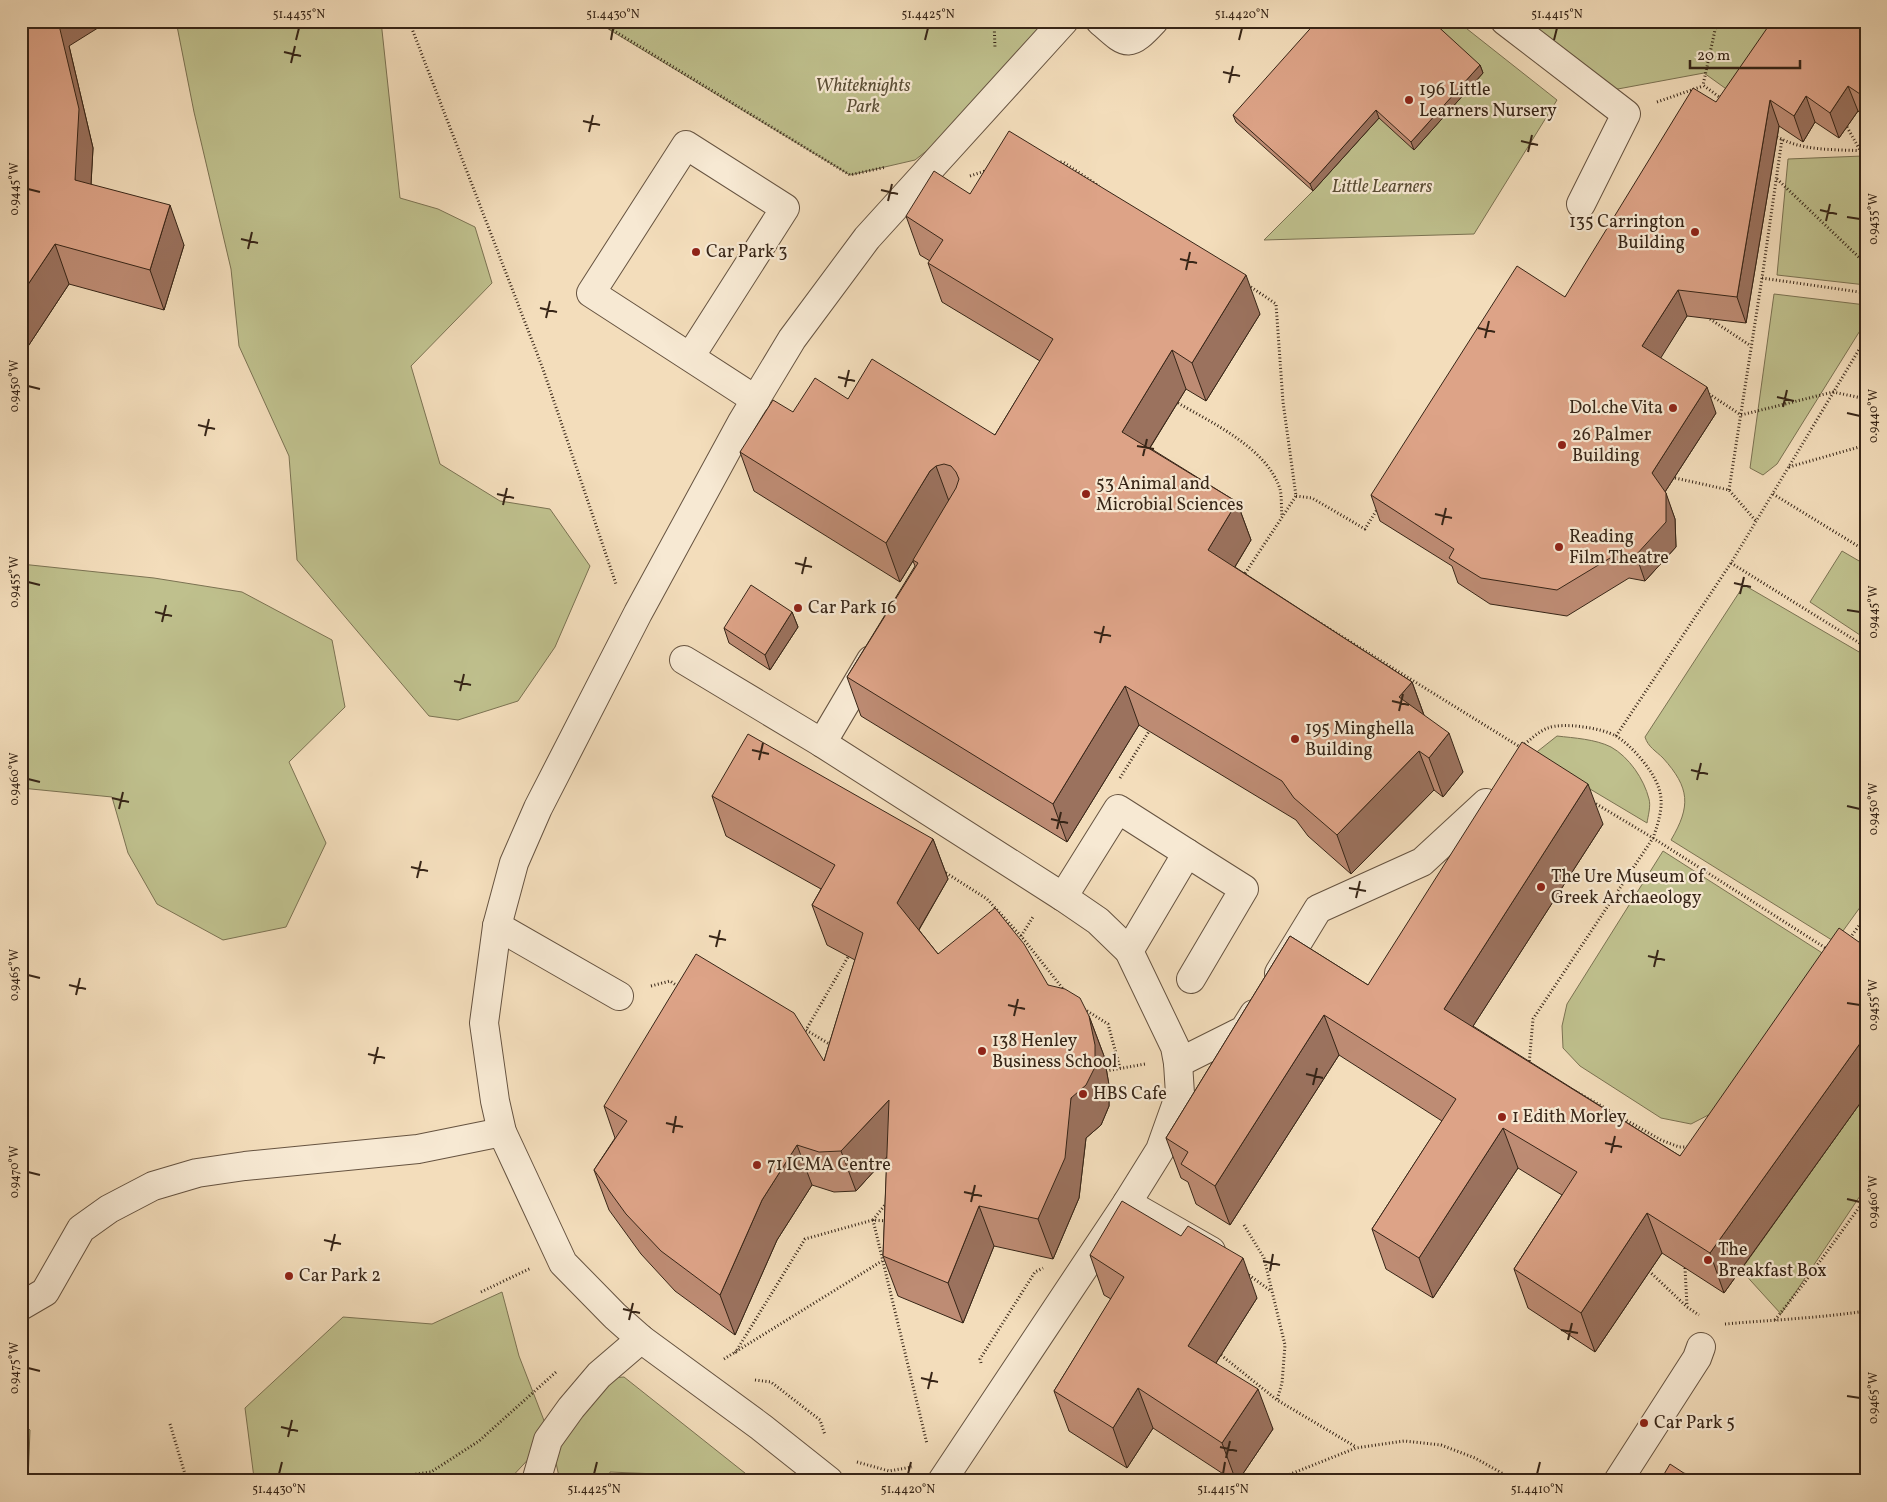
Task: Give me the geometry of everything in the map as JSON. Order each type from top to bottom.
[{"type":"street","points":[[829,1481],[761,1427],[641,1339],[615,1316],[563,1263],[502,1132],[495,1100],[484,1023],[497,926],[514,863],[538,808],[638,613],[792,339],[867,238],[1064,21]]},
{"type":"street","points":[[1100,21],[1121,40],[1130,42],[1138,38],[1154,21]]},
{"type":"street","points":[[1505,21],[1626,114],[1581,204]]},
{"type":"street","points":[[690,357],[785,208],[686,145],[591,293],[756,400]]},
{"type":"street","points":[[822,743],[882,643]]},
{"type":"street","points":[[684,660],[822,743],[1063,896],[1098,921],[1129,951],[1175,1047],[1180,1094],[1160,1150],[1128,1203],[942,1481]]},
{"type":"street","points":[[1178,1064],[1244,1030],[1318,909],[1422,862],[1486,803]]},
{"type":"street","points":[[1063,896],[1118,809],[1244,889],[1190,979]]},
{"type":"street","points":[[1129,951],[1187,853]]},
{"type":"street","points":[[497,926],[619,996]]},
{"type":"street","points":[[21,1306],[45,1292],[81,1229],[109,1209],[154,1186],[197,1173],[246,1166],[418,1149],[502,1132]]},
{"type":"street","points":[[1128,1203],[1211,1251]]},
{"type":"street","points":[[537,1480],[548,1440],[571,1408],[599,1375],[641,1339]]},
{"type":"street","points":[[1618,1481],[1696,1358],[1701,1347]]},
{"type":"path","points":[[409,21],[543,369],[616,584]]},
{"type":"path","points":[[598,21],[850,175],[888,167]]},
{"type":"path","points":[[1703,86],[1717,21]]},
{"type":"path","points":[[1626,114],[1703,86]]},
{"type":"path","points":[[1703,86],[1726,102]]},
{"type":"path","points":[[1847,127],[1860,150]]},
{"type":"path","points":[[1774,134],[1803,147],[1866,151]]},
{"type":"path","points":[[1729,490],[1782,139]]},
{"type":"path","points":[[1055,162],[1063,162],[1104,190]]},
{"type":"path","points":[[962,179],[986,171]]},
{"type":"path","points":[[1776,179],[1866,264]]},
{"type":"path","points":[[1762,278],[1866,293]]},
{"type":"path","points":[[1239,583],[1296,496],[1283,402],[1276,304],[1244,282]]},
{"type":"path","points":[[1710,319],[1751,346]]},
{"type":"path","points":[[1616,736],[1774,494],[1788,467],[1866,338]]},
{"type":"path","points":[[1700,388],[1741,415],[1833,392],[1866,399]]},
{"type":"path","points":[[1178,403],[1228,432],[1265,464],[1280,490],[1282,517]]},
{"type":"path","points":[[1788,467],[1866,445]]},
{"type":"path","points":[[1675,478],[1729,490],[1756,521]]},
{"type":"path","points":[[1774,494],[1866,551]]},
{"type":"path","points":[[1296,496],[1312,498],[1366,529],[1381,504]]},
{"type":"path","points":[[1730,563],[1866,647]]},
{"type":"path","points":[[1244,575],[1252,580]]},
{"type":"path","points":[[1310,616],[1520,747]]},
{"type":"path","points":[[1118,781],[1155,721]]},
{"type":"path","points":[[1518,751],[1520,747],[1548,728],[1572,726],[1616,736],[1642,759],[1659,786],[1662,812],[1653,838],[1534,1018],[1528,1064],[1537,1069]]},
{"type":"path","points":[[1588,799],[1830,950]]},
{"type":"path","points":[[1036,912],[1021,936],[1068,995]]},
{"type":"path","points":[[1846,944],[1866,916]]},
{"type":"path","points":[[836,1049],[806,1030],[848,956]]},
{"type":"path","points":[[619,996],[670,981],[684,990]]},
{"type":"path","points":[[1081,1007],[1108,1024],[1120,1068],[1106,1071]]},
{"type":"path","points":[[1572,1089],[1661,1140],[1679,1147],[1695,1147]]},
{"type":"path","points":[[1642,1136],[1650,1133]]},
{"type":"path","points":[[1775,1320],[1866,1198]]},
{"type":"path","points":[[872,1220],[889,1200]]},
{"type":"path","points":[[872,1220],[928,1446]]},
{"type":"path","points":[[735,1353],[805,1238],[872,1220],[892,1221]]},
{"type":"path","points":[[1244,1225],[1264,1258],[1284,1345],[1282,1383],[1277,1400]]},
{"type":"path","points":[[720,1362],[882,1261]]},
{"type":"path","points":[[981,1367],[980,1359],[1036,1272],[1049,1264]]},
{"type":"path","points":[[481,1292],[532,1268]]},
{"type":"path","points":[[1685,1268],[1687,1307]]},
{"type":"path","points":[[1241,1270],[1272,1292]]},
{"type":"path","points":[[1649,1271],[1687,1307],[1701,1316]]},
{"type":"path","points":[[1724,1324],[1818,1318],[1866,1312]]},
{"type":"path","points":[[1221,1355],[1277,1400],[1356,1448]]},
{"type":"path","points":[[367,1481],[432,1472],[479,1441],[556,1371]]},
{"type":"path","points":[[748,1379],[771,1382],[820,1420],[825,1436]]},
{"type":"path","points":[[170,1424],[187,1481]]},
{"type":"path","points":[[1273,1481],[1356,1448],[1404,1441],[1441,1445],[1475,1458],[1516,1481]]},
{"type":"path","points":[[854,1461],[889,1471],[915,1467]]},
{"type":"path","points":[[211,1481],[254,1478],[318,1481]]},
{"type":"green space","points":[[176,21],[381,21],[400,198],[438,209],[475,227],[492,283],[411,366],[440,464],[500,501],[550,509],[590,566],[555,647],[518,701],[458,720],[429,716],[297,560],[289,456],[239,346],[231,269],[194,112]]},
{"type":"green space","name":"Whiteknights Park","points":[[595,21],[1064,21],[996,96],[915,160],[850,175]]},
{"type":"green space","name":"Little Learners","points":[[1426,21],[1457,21],[1557,100],[1474,234],[1264,240],[1313,191],[1331,110],[1483,73]]},
{"type":"green space","points":[[1521,21],[1799,21],[1743,101],[1704,73],[1607,91]]},
{"type":"green space","points":[[1866,157],[1866,285],[1777,275],[1788,159]]},
{"type":"green space","points":[[1774,294],[1866,305],[1866,321],[1777,464],[1763,475],[1750,468]]},
{"type":"green space","points":[[1842,551],[1866,565],[1866,639],[1810,602]]},
{"type":"green space","points":[[21,564],[154,578],[242,592],[332,640],[345,707],[289,762],[326,843],[286,927],[223,940],[157,904],[128,853],[112,797],[21,788]]},
{"type":"green space","points":[[1744,585],[1866,656],[1866,899],[1835,942],[1671,840],[1682,817],[1685,797],[1683,788],[1672,769],[1650,746],[1645,737]]},
{"type":"green space","points":[[1557,736],[1598,742],[1618,751],[1635,769],[1647,791],[1650,805],[1647,823],[1533,755]]},
{"type":"green space","points":[[1663,851],[1827,956],[1716,1111],[1691,1124],[1661,1118],[1580,1066],[1563,1048],[1562,1026],[1567,1004]]},
{"type":"green space","points":[[1866,1095],[1866,1187],[1781,1314],[1741,1270]]},
{"type":"green space","points":[[502,1292],[519,1356],[550,1436],[508,1481],[211,1481],[254,1478],[245,1408],[343,1317],[432,1324]]},
{"type":"green space","points":[[624,1377],[755,1481],[729,1481],[729,1477],[610,1472],[609,1481],[560,1481],[556,1463],[562,1439],[609,1378]]},
{"type":"green space","points":[[21,1421],[30,1430],[28,1481],[21,1481]]},
{"type":"building","points":[[21,21],[58,21],[79,109],[75,180],[170,205],[150,270],[55,244],[21,295]]},
{"type":"building","name":"196 Little Learners Nursery","points":[[1317,21],[1432,21],[1480,65],[1411,142],[1376,110],[1310,184],[1233,115]]},
{"type":"building","points":[[1772,21],[1866,21],[1866,98],[1848,86],[1830,113],[1806,96],[1794,116],[1770,100],[1737,297],[1678,290],[1642,346],[1707,387],[1652,473],[1666,493],[1666,522],[1636,555],[1620,552],[1557,590],[1481,578],[1449,558],[1454,549],[1371,495],[1517,266],[1565,297],[1693,88],[1716,102]]},
{"type":"building","points":[[1009,131],[1246,275],[1192,363],[1172,350],[1122,432],[1237,502],[1208,550],[1412,682],[1399,697],[1449,733],[1429,758],[1419,751],[1337,835],[1294,798],[1282,781],[1125,686],[1053,804],[847,677],[918,563],[913,560],[956,488],[959,479],[956,472],[951,466],[944,464],[936,466],[930,471],[886,543],[740,452],[773,400],[793,412],[815,378],[848,399],[872,359],[995,435],[1053,339],[928,263],[943,240],[906,216],[934,171],[970,194]]},
{"type":"building","points":[[751,585],[792,612],[765,655],[724,628]]},
{"type":"building","points":[[748,734],[933,839],[897,903],[938,954],[995,908],[1024,944],[1048,985],[1065,989],[1080,998],[1089,1016],[1095,1045],[1095,1067],[1086,1085],[1071,1098],[1065,1158],[1038,1219],[979,1206],[948,1283],[883,1256],[889,1100],[841,1151],[819,1152],[797,1145],[762,1200],[720,1295],[661,1251],[626,1214],[594,1170],[627,1121],[604,1106],[696,954],[794,1013],[824,1061],[863,933],[812,905],[835,865],[712,796]]},
{"type":"building","points":[[1522,742],[1588,784],[1444,1009],[1680,1156],[1839,928],[1866,947],[1866,1035],[1710,1253],[1647,1213],[1581,1313],[1514,1269],[1577,1172],[1503,1128],[1419,1258],[1372,1229],[1456,1099],[1324,1015],[1215,1186],[1181,1164],[1188,1152],[1166,1138],[1290,936],[1368,985]]},
{"type":"building","points":[[1122,1201],[1181,1236],[1188,1226],[1243,1258],[1188,1346],[1258,1389],[1222,1443],[1138,1388],[1113,1428],[1054,1391],[1124,1277],[1090,1255]]},
{"type":"building","points":[[1670,1464],[1696,1481],[1660,1481]]},
{"type":"place","name":"196 Little Learners Nursery","points":[[1409,100]]},
{"type":"place","name":"135 Carrington Building","points":[[1695,232]]},
{"type":"place","name":"Car Park 3","points":[[696,252]]},
{"type":"place","name":"Dol.che Vita","points":[[1673,408]]},
{"type":"place","name":"26 Palmer Building","points":[[1562,445]]},
{"type":"place","name":"53 Animal and Microbial Sciences","points":[[1086,494]]},
{"type":"place","name":"Reading Film Theatre","points":[[1559,547]]},
{"type":"place","name":"Car Park 16","points":[[798,608]]},
{"type":"place","name":"195 Minghella Building","points":[[1295,739]]},
{"type":"place","name":"The Ure Museum of Greek Archaeology","points":[[1541,887]]},
{"type":"place","name":"138 Henley Business School","points":[[982,1051]]},
{"type":"place","name":"HBS Cafe","points":[[1083,1094]]},
{"type":"place","name":"1 Edith Morley","points":[[1502,1117]]},
{"type":"place","name":"71 ICMA Centre","points":[[757,1165]]},
{"type":"place","name":"The Breakfast Box","points":[[1708,1260]]},
{"type":"place","name":"Car Park 2","points":[[289,1276]]},
{"type":"place","name":"Car Park 5","points":[[1644,1423]]}]
